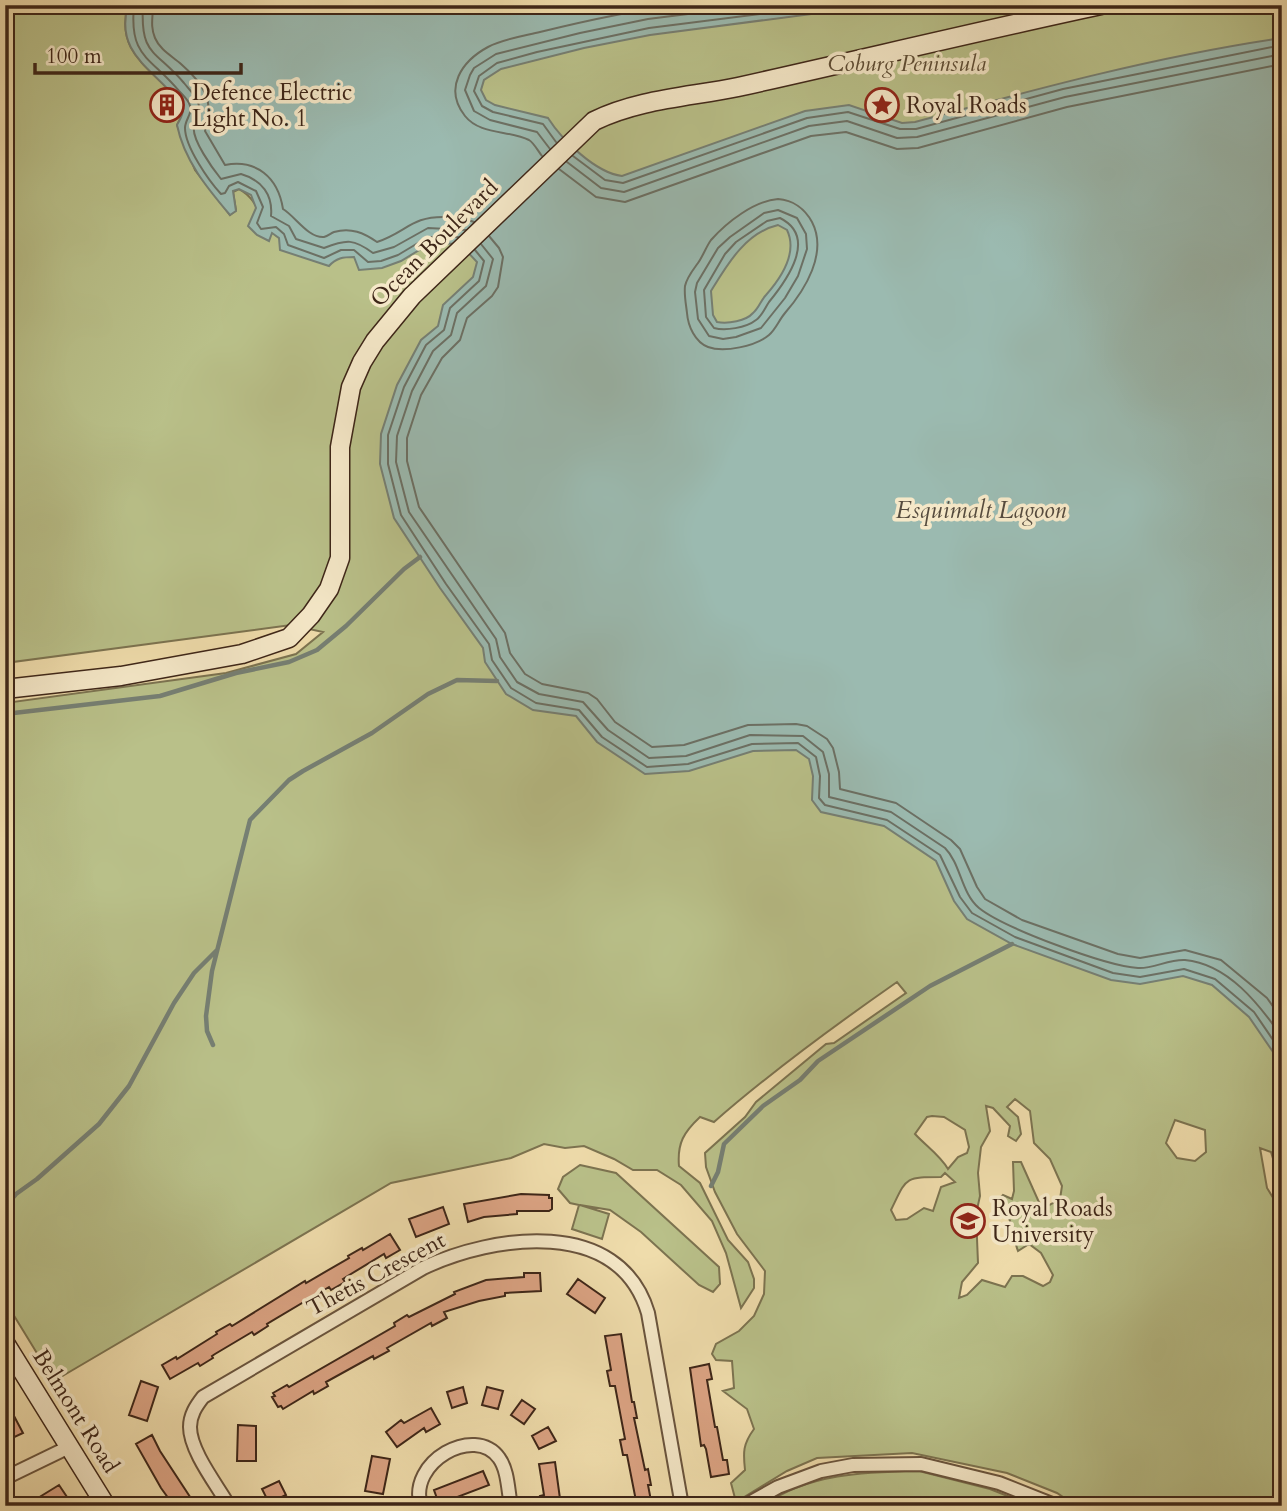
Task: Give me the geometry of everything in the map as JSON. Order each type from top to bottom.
[{"type":"street","name":"Ocean Boulevard","points":[[5,689],[121,676],[242,654],[289,638],[311,615],[329,589],[340,558],[340,447],[351,387],[368,351],[391,319],[594,121],[636,105],[735,87],[1101,5]]},
{"type":"street","name":"Thetis Crescent","points":[[229,1506],[200,1458],[190,1428],[191,1416],[203,1397],[423,1268],[460,1252],[526,1241],[572,1245],[593,1251],[614,1263],[638,1290],[648,1313],[682,1506]]},
{"type":"street","name":"Belmont Road","points":[[5,1343],[106,1506]]},
{"type":"street","points":[[421,1506],[419,1488],[428,1467],[447,1453],[475,1445],[486,1447],[501,1460],[511,1506]]},
{"type":"street","points":[[5,1478],[69,1447]]},
{"type":"street","points":[[744,1506],[787,1483],[821,1471],[853,1465],[921,1464],[999,1483],[1057,1506]]},
{"type":"green space","name":"Coburg Peninsula","points":[[5,5],[128,5],[126,35],[137,57],[182,106],[177,125],[195,170],[230,215],[236,210],[233,192],[239,189],[246,194],[279,238],[483,5],[1282,5],[1282,1188],[1271,1152],[1260,1148],[1267,1188],[1282,1212],[1282,1506],[1076,1506],[1057,1493],[1007,1473],[912,1453],[817,1458],[787,1471],[736,1502],[731,1483],[745,1470],[745,1448],[754,1429],[747,1409],[723,1391],[734,1388],[732,1361],[716,1360],[712,1354],[716,1344],[739,1331],[754,1316],[764,1294],[765,1271],[737,1234],[715,1192],[706,1167],[705,1153],[745,1117],[756,1102],[826,1044],[834,1043],[906,993],[897,982],[804,1049],[714,1122],[700,1117],[683,1139],[679,1151],[679,1166],[700,1183],[728,1240],[748,1262],[754,1279],[754,1288],[741,1308],[726,1253],[712,1221],[681,1185],[657,1170],[633,1170],[584,1146],[565,1148],[544,1144],[511,1158],[391,1183],[54,1381],[5,1301],[5,703],[226,673],[296,654],[323,632],[291,625],[5,663]],"holes":[[[1015,1099],[1030,1111],[1034,1143],[1050,1159],[1062,1186],[1060,1199],[1042,1209],[1021,1162],[1013,1162],[1012,1199],[1003,1195],[999,1199],[1011,1224],[1018,1251],[1029,1244],[1041,1253],[1053,1275],[1050,1282],[1043,1286],[1023,1276],[1012,1276],[1005,1287],[982,1280],[967,1295],[959,1298],[962,1282],[978,1263],[978,1173],[981,1147],[990,1131],[986,1106],[993,1108],[1010,1126],[1008,1136],[1016,1141],[1021,1134],[1018,1117],[1007,1107]],[[927,1117],[944,1117],[965,1130],[969,1147],[967,1153],[958,1157],[948,1169],[915,1134]],[[1175,1120],[1205,1130],[1206,1152],[1195,1161],[1177,1158],[1166,1143]],[[945,1173],[955,1182],[941,1187],[933,1211],[924,1208],[907,1219],[896,1220],[891,1210],[908,1181],[941,1177]]]},
{"type":"green space","points":[[580,1165],[616,1173],[719,1267],[720,1284],[713,1292],[699,1285],[641,1232],[610,1210],[580,1205],[609,1214],[602,1239],[572,1229],[579,1205],[570,1203],[558,1189],[563,1177]]},
{"type":"green space","points":[[919,1471],[990,1489],[1033,1506],[762,1506],[799,1487],[838,1476]]},
{"type":"water","name":"Esquimalt Lagoon","points":[[128,5],[880,5],[650,35],[501,69],[484,80],[481,90],[486,100],[495,105],[548,118],[580,154],[601,169],[622,176],[805,111],[849,105],[902,123],[915,122],[1143,64],[1282,38],[1282,1065],[1249,1017],[1212,985],[1183,976],[1140,984],[1111,980],[1012,944],[967,919],[954,901],[936,861],[884,826],[821,812],[812,800],[813,776],[809,759],[796,750],[753,751],[689,771],[645,774],[597,742],[576,716],[533,710],[506,694],[485,662],[483,648],[394,518],[380,464],[381,434],[397,385],[421,340],[438,326],[443,305],[473,277],[477,262],[460,244],[431,243],[401,261],[382,268],[359,270],[354,257],[340,258],[329,266],[280,250],[279,238],[272,233],[269,241],[257,235],[248,226],[256,208],[251,195],[239,189],[233,191],[236,211],[230,215],[198,173],[180,138],[177,125],[182,106],[137,57],[126,35]],"holes":[[[778,225],[787,230],[790,247],[786,265],[757,309],[741,320],[717,322],[713,315],[711,291],[738,251],[766,229]]]},
{"type":"building","points":[[521,1194],[549,1195],[549,1198],[552,1198],[552,1209],[517,1211],[517,1214],[484,1217],[468,1222],[464,1204]]},
{"type":"building","points":[[443,1207],[449,1224],[416,1237],[409,1219]]},
{"type":"building","points":[[390,1234],[400,1250],[386,1258],[384,1254],[343,1279],[345,1282],[331,1290],[329,1287],[267,1324],[268,1326],[254,1335],[252,1332],[200,1366],[198,1363],[170,1379],[162,1365],[176,1357],[177,1359],[217,1334],[216,1332],[230,1324],[232,1326],[305,1281],[306,1283],[349,1258],[348,1256]]},
{"type":"building","points":[[524,1273],[540,1273],[541,1291],[505,1293],[505,1296],[444,1312],[447,1318],[432,1326],[431,1323],[387,1348],[389,1351],[374,1359],[373,1356],[326,1382],[328,1386],[314,1394],[313,1391],[283,1409],[278,1407],[272,1397],[275,1396],[273,1393],[287,1385],[289,1387],[395,1326],[394,1323],[407,1315],[409,1317],[455,1294],[454,1292],[486,1280],[524,1277]]},
{"type":"building","points":[[578,1279],[605,1298],[595,1313],[567,1294]]},
{"type":"building","points":[[621,1334],[637,1418],[634,1418],[645,1470],[648,1469],[651,1485],[648,1485],[652,1506],[637,1506],[627,1455],[623,1455],[620,1440],[625,1439],[615,1386],[610,1386],[607,1371],[611,1370],[605,1336]]},
{"type":"building","points":[[709,1364],[712,1379],[707,1380],[715,1427],[729,1474],[711,1477],[706,1449],[704,1445],[701,1446],[690,1368]]},
{"type":"building","points":[[141,1381],[158,1387],[147,1421],[129,1415]]},
{"type":"building","points":[[463,1387],[467,1403],[452,1408],[447,1392]]},
{"type":"building","points":[[487,1387],[503,1391],[498,1409],[482,1405]]},
{"type":"building","points":[[522,1400],[535,1409],[524,1424],[511,1415]]},
{"type":"building","points":[[431,1408],[440,1424],[426,1432],[424,1428],[397,1447],[386,1432],[401,1420],[404,1423]]},
{"type":"building","points":[[14,1416],[23,1433],[8,1440],[5,1421]]},
{"type":"building","points":[[238,1425],[256,1426],[256,1461],[237,1461]]},
{"type":"building","points":[[548,1427],[556,1441],[539,1449],[532,1436]]},
{"type":"building","points":[[152,1435],[196,1506],[174,1506],[161,1488],[136,1444]]},
{"type":"building","points":[[372,1456],[390,1459],[383,1494],[365,1491]]},
{"type":"building","points":[[555,1462],[561,1506],[542,1506],[540,1496],[544,1495],[539,1464]]},
{"type":"building","points":[[483,1471],[489,1485],[439,1504],[434,1490]]},
{"type":"building","points":[[279,1481],[286,1495],[269,1503],[262,1489]]},
{"type":"building","points":[[59,1485],[69,1500],[60,1506],[25,1506]]},
{"type":"waterway","points":[[5,714],[160,696],[236,673],[289,662],[317,650],[420,557]]},
{"type":"waterway","points":[[213,1045],[207,1031],[206,1016],[212,971],[250,820],[289,780],[372,733],[428,694],[457,680],[497,681]]},
{"type":"waterway","points":[[711,1186],[718,1172],[724,1144],[763,1106],[800,1080],[818,1061],[930,986],[1012,944]]},
{"type":"waterway","points":[[5,1207],[16,1194],[99,1124],[129,1086],[174,1003],[194,973],[216,951]]},
{"type":"place","name":"Defence Electric Light No. 1","points":[[167,105]]},
{"type":"place","name":"Royal Roads","points":[[882,105]]},
{"type":"place","name":"Royal Roads University","points":[[968,1221]]}]
